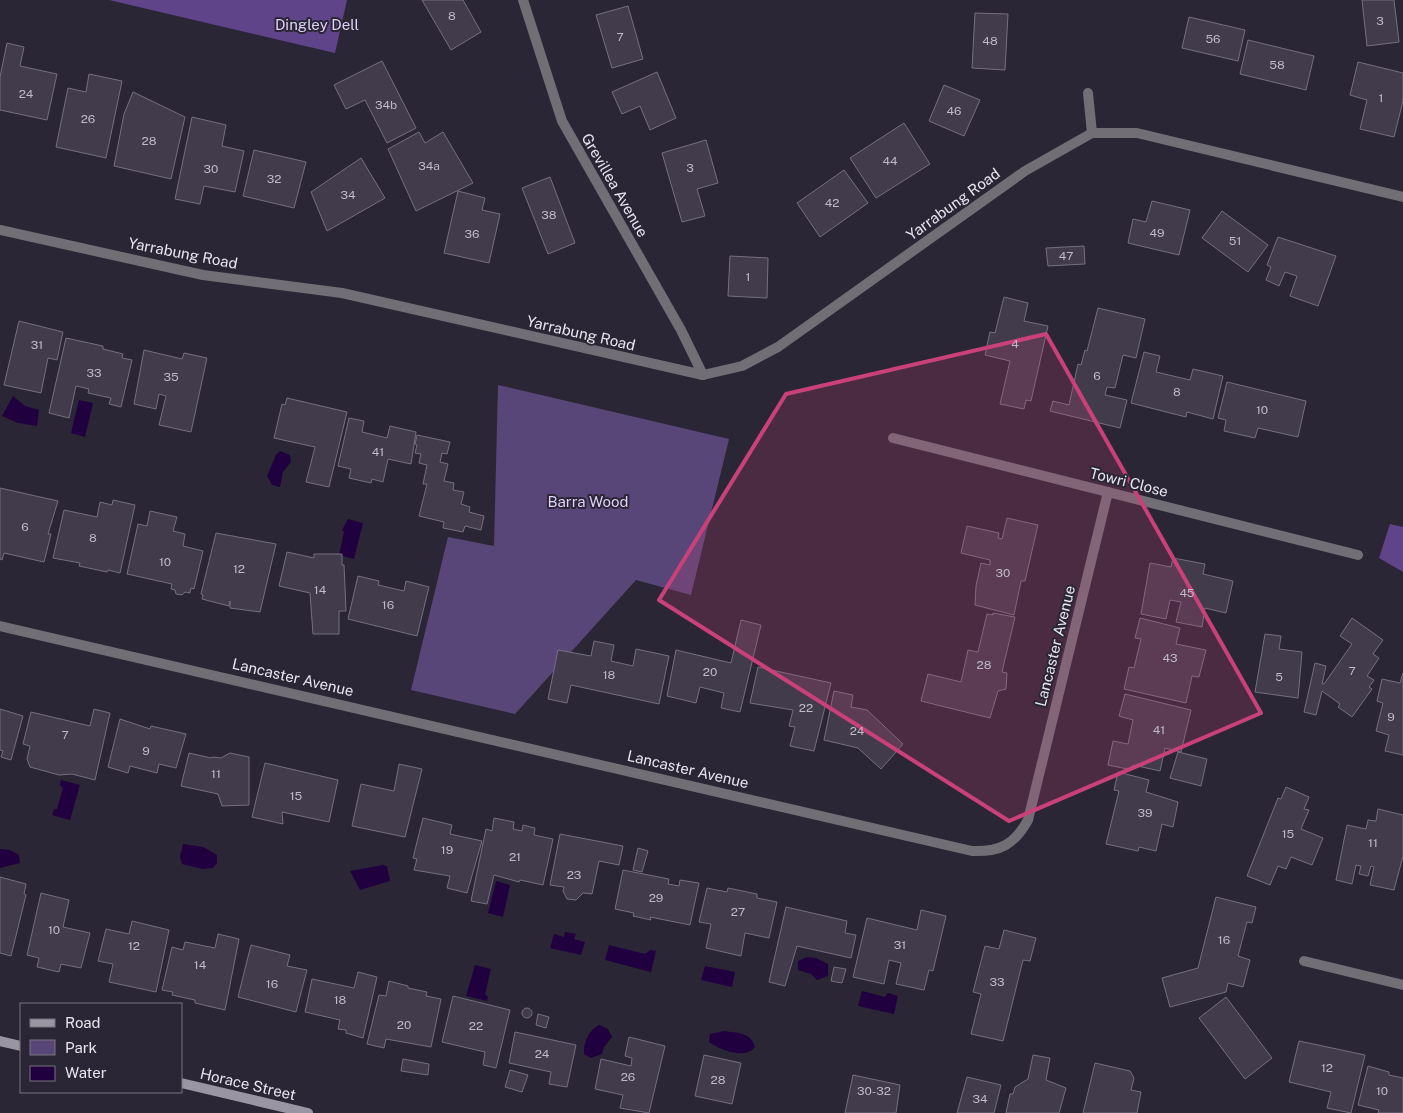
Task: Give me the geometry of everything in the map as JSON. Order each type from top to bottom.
[{"type":"main road","points":[[0,1041],[20,1046]]},
{"type":"main road","name":"Horace Street","points":[[182,1083],[308,1113]]},
{"type":"street","name":"Grevillea Avenue","points":[[523,0],[562,121],[682,330],[703,375]]},
{"type":"street","points":[[1088,93],[1092,133]]},
{"type":"street","name":"Yarrabung Road","points":[[0,230],[203,275],[342,293],[703,375],[742,366],[778,347],[1025,171],[1092,133],[1137,133],[1403,197]]},
{"type":"street","name":"Towri Close","points":[[893,438],[1358,555]]},
{"type":"street","name":"Lancaster Avenue","points":[[0,626],[972,851],[990,852],[1004,846],[1019,836],[1028,820],[1108,492]]},
{"type":"street","points":[[1304,961],[1403,985]]},
{"type":"highlighted area","points":[[1046,334],[1261,713],[1009,821],[659,600],[786,394]]},
{"type":"green space","name":"Dingley Dell","points":[[109,0],[347,0],[335,53]]},
{"type":"green space","name":"Barra Wood","points":[[498,385],[729,439],[691,595],[636,580],[515,714],[411,690],[448,537],[494,546]]},
{"type":"green space","points":[[1390,524],[1403,527],[1403,572],[1379,558]]},
{"type":"water","points":[[13,396],[25,406],[39,410],[37,426],[18,423],[2,416]]},
{"type":"water","points":[[79,400],[93,403],[85,437],[71,433]]},
{"type":"water","points":[[280,451],[290,455],[291,462],[283,472],[280,487],[272,485],[267,476],[276,455]]},
{"type":"water","points":[[348,519],[363,523],[354,559],[339,555],[344,532],[342,530]]},
{"type":"water","points":[[61,780],[80,785],[70,820],[52,815],[54,809],[57,809],[63,788],[60,785]]},
{"type":"water","points":[[183,844],[203,847],[217,855],[217,863],[213,868],[202,869],[182,864],[180,857]]},
{"type":"water","points":[[0,849],[10,850],[19,855],[20,863],[0,868]]},
{"type":"water","points":[[383,865],[387,866],[390,881],[360,890],[350,871]]},
{"type":"water","points":[[496,881],[510,885],[503,917],[488,913]]},
{"type":"water","points":[[565,932],[576,934],[574,939],[585,942],[581,955],[550,948],[554,934],[564,937]]},
{"type":"water","points":[[609,945],[645,954],[650,950],[656,951],[651,972],[605,960]]},
{"type":"water","points":[[807,957],[816,958],[828,964],[828,976],[817,980],[811,974],[798,970],[798,961]]},
{"type":"water","points":[[475,965],[491,969],[485,994],[488,997],[487,1001],[466,996]]},
{"type":"water","points":[[705,966],[735,972],[732,987],[701,980]]},
{"type":"water","points":[[862,991],[885,997],[888,993],[898,996],[894,1014],[858,1006]]},
{"type":"water","points":[[599,1025],[608,1029],[612,1037],[604,1047],[602,1054],[591,1058],[584,1054],[587,1037]]},
{"type":"water","points":[[724,1031],[747,1036],[755,1047],[751,1051],[739,1053],[726,1051],[709,1042],[710,1034]]},
{"type":"building","points":[[422,0],[463,0],[481,32],[451,50]]},
{"type":"building","points":[[1362,0],[1394,0],[1399,42],[1367,46]]},
{"type":"building","points":[[628,6],[643,59],[612,68],[596,15]]},
{"type":"building","points":[[975,13],[1008,14],[1005,70],[972,68]]},
{"type":"building","points":[[1189,17],[1245,30],[1238,61],[1182,48]]},
{"type":"building","points":[[1248,40],[1314,56],[1306,90],[1240,74]]},
{"type":"building","points":[[7,43],[24,47],[20,66],[57,74],[47,120],[0,110],[0,77]]},
{"type":"building","points":[[382,61],[416,128],[387,143],[365,100],[346,109],[334,85]]},
{"type":"building","points":[[1358,62],[1403,73],[1403,101],[1394,137],[1360,129],[1367,100],[1350,95]]},
{"type":"building","points":[[657,72],[676,118],[650,130],[640,106],[622,114],[612,92]]},
{"type":"building","points":[[89,74],[122,81],[106,158],[56,147],[68,88],[86,92]]},
{"type":"building","points":[[944,85],[980,100],[964,136],[929,121]]},
{"type":"building","points":[[133,92],[185,117],[171,179],[114,166],[124,114]]},
{"type":"building","points":[[192,117],[226,125],[222,146],[244,151],[235,192],[204,186],[200,204],[175,199]]},
{"type":"building","points":[[904,123],[930,164],[876,198],[850,158]]},
{"type":"building","points":[[419,132],[425,143],[443,132],[473,183],[416,211],[388,149]]},
{"type":"building","points":[[706,140],[718,183],[697,189],[705,216],[682,222],[662,153]]},
{"type":"building","points":[[254,150],[306,162],[294,208],[243,196]]},
{"type":"building","points":[[361,158],[385,198],[327,231],[311,192]]},
{"type":"building","points":[[844,170],[868,203],[820,237],[797,203]]},
{"type":"building","points":[[550,177],[575,243],[548,254],[522,188]]},
{"type":"building","points":[[458,191],[485,198],[482,210],[500,214],[489,263],[444,253]]},
{"type":"building","points":[[1152,201],[1190,210],[1179,255],[1128,243],[1133,219],[1146,222]]},
{"type":"building","points":[[1222,211],[1268,245],[1248,272],[1202,238]]},
{"type":"building","points":[[1278,237],[1336,256],[1318,306],[1290,296],[1297,276],[1285,272],[1279,286],[1266,280],[1271,267],[1267,265]]},
{"type":"building","points":[[1084,246],[1085,264],[1048,266],[1046,248]]},
{"type":"building","points":[[730,256],[768,258],[767,298],[728,296]]},
{"type":"building","points":[[1004,297],[1028,303],[1024,321],[1048,326],[1031,401],[1026,400],[1024,409],[1000,404],[1010,361],[985,355],[990,332],[995,333]]},
{"type":"building","points":[[1098,308],[1145,319],[1136,358],[1123,355],[1115,388],[1107,387],[1105,395],[1127,400],[1120,428],[1050,411],[1053,401],[1069,405],[1078,364],[1081,365],[1085,350],[1087,351]]},
{"type":"building","points":[[19,321],[63,332],[57,360],[48,358],[41,393],[4,385]]},
{"type":"building","points":[[66,338],[103,346],[103,349],[123,354],[122,358],[132,360],[121,407],[109,404],[111,398],[88,393],[89,389],[76,386],[69,418],[49,413]]},
{"type":"building","points":[[144,350],[182,359],[184,353],[207,358],[191,432],[159,425],[166,396],[159,394],[156,409],[134,404]]},
{"type":"building","points":[[1144,352],[1160,356],[1156,372],[1190,380],[1193,369],[1223,376],[1213,419],[1187,412],[1186,417],[1131,403]]},
{"type":"building","points":[[1227,382],[1306,401],[1298,437],[1258,428],[1255,438],[1224,431],[1226,420],[1218,418]]},
{"type":"building","points":[[287,398],[347,412],[329,487],[306,482],[315,447],[274,438],[282,404],[285,405]]},
{"type":"building","points":[[349,418],[364,421],[362,432],[387,438],[390,426],[416,432],[411,464],[388,459],[383,482],[372,479],[371,483],[349,478],[351,469],[338,466]]},
{"type":"building","points":[[417,435],[450,442],[447,454],[442,453],[440,462],[448,464],[444,481],[454,483],[453,490],[464,492],[461,504],[470,507],[469,512],[484,516],[481,530],[465,526],[463,532],[443,528],[444,522],[419,516],[427,484],[423,484],[427,465],[419,463],[421,454],[415,453]]},
{"type":"building","points":[[0,488],[58,501],[48,534],[51,534],[44,562],[4,553],[2,560],[0,559]]},
{"type":"building","points":[[113,500],[135,505],[120,573],[79,566],[80,563],[53,558],[64,510],[97,517],[100,502],[112,505]]},
{"type":"building","points":[[150,511],[177,517],[173,531],[185,534],[183,546],[203,551],[194,589],[191,588],[190,593],[176,594],[175,590],[171,589],[172,584],[127,574],[138,524],[147,526]]},
{"type":"building","points":[[1007,518],[1038,525],[1025,581],[1021,581],[1014,615],[975,605],[976,586],[981,563],[990,565],[990,560],[961,553],[967,526],[999,533],[998,538],[1002,539]]},
{"type":"building","points":[[216,533],[276,544],[260,612],[230,608],[230,601],[229,606],[202,599],[203,595],[201,594]]},
{"type":"building","points":[[287,552],[314,558],[314,554],[342,554],[346,611],[339,611],[339,634],[313,634],[310,593],[279,586]]},
{"type":"building","points":[[1173,558],[1205,564],[1203,574],[1233,581],[1226,613],[1205,608],[1202,627],[1176,622],[1181,602],[1170,600],[1166,619],[1141,614],[1150,563],[1171,567]]},
{"type":"building","points":[[358,576],[379,581],[378,585],[404,591],[406,581],[429,587],[417,636],[348,619]]},
{"type":"building","points":[[993,613],[1015,617],[1002,672],[1007,673],[1006,689],[998,691],[990,718],[921,701],[928,674],[961,682],[968,650],[978,652],[987,614],[993,615]]},
{"type":"building","points":[[1140,618],[1180,628],[1176,644],[1206,650],[1199,677],[1192,676],[1186,703],[1124,689],[1129,667],[1134,668],[1141,639],[1135,638]]},
{"type":"building","points":[[1352,618],[1383,640],[1373,654],[1379,658],[1367,676],[1374,680],[1369,687],[1372,689],[1352,717],[1338,707],[1340,704],[1322,691],[1316,715],[1304,712],[1315,663],[1326,666],[1322,684],[1324,684],[1352,644],[1340,636]]},
{"type":"building","points":[[741,620],[761,625],[740,712],[721,708],[724,693],[700,687],[696,703],[667,696],[676,650],[731,663]]},
{"type":"building","points":[[1265,634],[1281,636],[1279,649],[1302,652],[1298,698],[1255,692]]},
{"type":"building","points":[[594,641],[614,645],[611,661],[633,666],[636,649],[669,656],[659,704],[571,685],[567,703],[548,699],[558,650],[591,656]]},
{"type":"building","points":[[758,667],[831,683],[814,751],[790,746],[795,727],[789,726],[793,710],[750,703]]},
{"type":"building","points":[[1403,673],[1403,755],[1385,751],[1389,735],[1376,731],[1383,703],[1377,701],[1382,679],[1400,683]]},
{"type":"building","points":[[834,691],[853,695],[851,707],[867,710],[903,744],[881,769],[858,748],[824,740]]},
{"type":"building","points":[[1125,694],[1191,710],[1181,752],[1165,748],[1160,771],[1133,765],[1132,770],[1108,765],[1113,741],[1128,744],[1133,720],[1119,716]]},
{"type":"building","points":[[0,709],[23,716],[11,760],[1,757],[3,751],[0,750]]},
{"type":"building","points":[[94,709],[110,713],[95,780],[72,774],[59,775],[30,767],[27,759],[30,746],[23,744],[31,712],[90,726]]},
{"type":"building","points":[[120,719],[150,729],[151,726],[186,734],[176,768],[159,764],[157,773],[130,766],[128,773],[108,767]]},
{"type":"building","points":[[1178,752],[1207,759],[1201,786],[1170,778]]},
{"type":"building","points":[[189,753],[211,758],[221,758],[230,753],[249,757],[249,805],[222,806],[218,794],[181,786]]},
{"type":"building","points":[[265,763],[338,780],[329,822],[282,812],[283,824],[252,817]]},
{"type":"building","points":[[399,764],[422,769],[405,837],[352,826],[361,784],[394,791]]},
{"type":"building","points":[[1118,772],[1149,780],[1146,792],[1178,802],[1173,827],[1162,824],[1156,851],[1139,847],[1138,851],[1106,844],[1119,791],[1114,790]]},
{"type":"building","points":[[1286,787],[1309,797],[1304,809],[1309,810],[1301,829],[1323,838],[1312,865],[1291,857],[1286,869],[1278,866],[1270,885],[1247,876],[1278,798],[1281,799]]},
{"type":"building","points":[[1378,809],[1403,815],[1403,856],[1394,890],[1370,885],[1374,867],[1371,866],[1368,876],[1359,874],[1361,866],[1356,865],[1352,884],[1336,880],[1347,825],[1366,829],[1368,820],[1376,821]]},
{"type":"building","points":[[423,818],[452,825],[450,834],[482,841],[467,893],[447,888],[450,876],[414,870],[417,859],[413,858]]},
{"type":"building","points":[[494,818],[514,822],[513,829],[522,831],[523,825],[535,828],[534,835],[553,839],[543,885],[520,880],[519,882],[494,875],[487,904],[471,901],[486,829],[492,831]]},
{"type":"building","points":[[560,834],[623,846],[619,865],[599,861],[592,894],[583,893],[576,900],[567,899],[563,891],[564,887],[550,885]]},
{"type":"building","points":[[638,848],[648,851],[642,872],[633,870]]},
{"type":"building","points":[[623,870],[669,879],[668,884],[679,886],[680,880],[699,883],[690,925],[650,917],[651,920],[633,916],[634,913],[615,909]]},
{"type":"building","points":[[0,877],[26,884],[24,894],[26,895],[11,956],[0,953]]},
{"type":"building","points":[[707,888],[727,892],[728,888],[757,894],[757,898],[777,902],[769,938],[745,933],[741,956],[706,948],[711,924],[699,922]]},
{"type":"building","points":[[41,893],[69,900],[63,927],[90,933],[81,968],[61,964],[59,972],[37,967],[39,958],[27,955]]},
{"type":"building","points":[[1216,897],[1256,907],[1252,923],[1247,922],[1238,956],[1250,960],[1243,987],[1228,983],[1226,992],[1170,1007],[1162,978],[1198,968]]},
{"type":"building","points":[[786,907],[847,921],[845,933],[856,935],[851,958],[797,946],[785,986],[769,982]]},
{"type":"building","points":[[921,910],[946,916],[933,971],[929,970],[924,990],[896,984],[901,963],[889,960],[884,984],[853,977],[867,918],[917,930]]},
{"type":"building","points":[[132,921],[169,930],[156,992],[109,982],[113,964],[98,961],[106,929],[129,934]]},
{"type":"building","points":[[1004,930],[1036,938],[1030,961],[1023,960],[1003,1041],[971,1034],[981,994],[973,992],[985,946],[999,949]]},
{"type":"building","points":[[218,934],[239,939],[225,1010],[195,1003],[195,1000],[172,995],[173,992],[162,990],[172,947],[183,950],[185,942],[215,948]]},
{"type":"building","points":[[251,945],[290,955],[287,966],[307,970],[296,1012],[238,997]]},
{"type":"building","points":[[834,967],[846,969],[842,983],[831,981]]},
{"type":"building","points":[[358,972],[377,977],[363,1038],[346,1033],[346,1030],[338,1029],[340,1020],[305,1012],[312,979],[354,988]]},
{"type":"building","points":[[389,981],[427,992],[426,996],[441,999],[431,1047],[386,1039],[384,1048],[367,1044],[379,995],[386,996]]},
{"type":"building","points":[[453,996],[510,1010],[496,1068],[483,1065],[485,1052],[442,1042]]},
{"type":"building","points":[[1226,997],[1272,1058],[1245,1079],[1199,1018]]},
{"type":"building","points":[[527,1008],[532,1013],[527,1018],[522,1013]]},
{"type":"building","points":[[538,1014],[549,1017],[546,1028],[536,1025]]},
{"type":"building","points":[[515,1032],[576,1045],[567,1087],[549,1084],[551,1072],[509,1063]]},
{"type":"building","points":[[629,1037],[665,1046],[649,1113],[620,1108],[623,1095],[595,1089],[601,1059],[631,1066],[632,1058],[625,1056]]},
{"type":"building","points":[[1299,1041],[1365,1055],[1351,1113],[1327,1108],[1331,1092],[1289,1082]]},
{"type":"building","points":[[704,1055],[741,1063],[732,1104],[695,1096]]},
{"type":"building","points":[[1033,1055],[1050,1058],[1046,1080],[1066,1088],[1059,1113],[1006,1113],[1010,1094],[1013,1094],[1015,1087],[1028,1079]]},
{"type":"building","points":[[403,1059],[429,1064],[428,1075],[401,1071]]},
{"type":"building","points":[[1095,1063],[1130,1071],[1134,1078],[1131,1090],[1141,1092],[1137,1113],[1083,1113]]},
{"type":"building","points":[[1368,1066],[1389,1072],[1389,1075],[1403,1078],[1403,1113],[1378,1113],[1379,1110],[1358,1105]]},
{"type":"building","points":[[510,1070],[528,1075],[522,1092],[505,1087]]},
{"type":"building","points":[[853,1075],[900,1085],[896,1113],[845,1113]]},
{"type":"building","points":[[967,1077],[1001,1085],[994,1113],[957,1113]]}]
